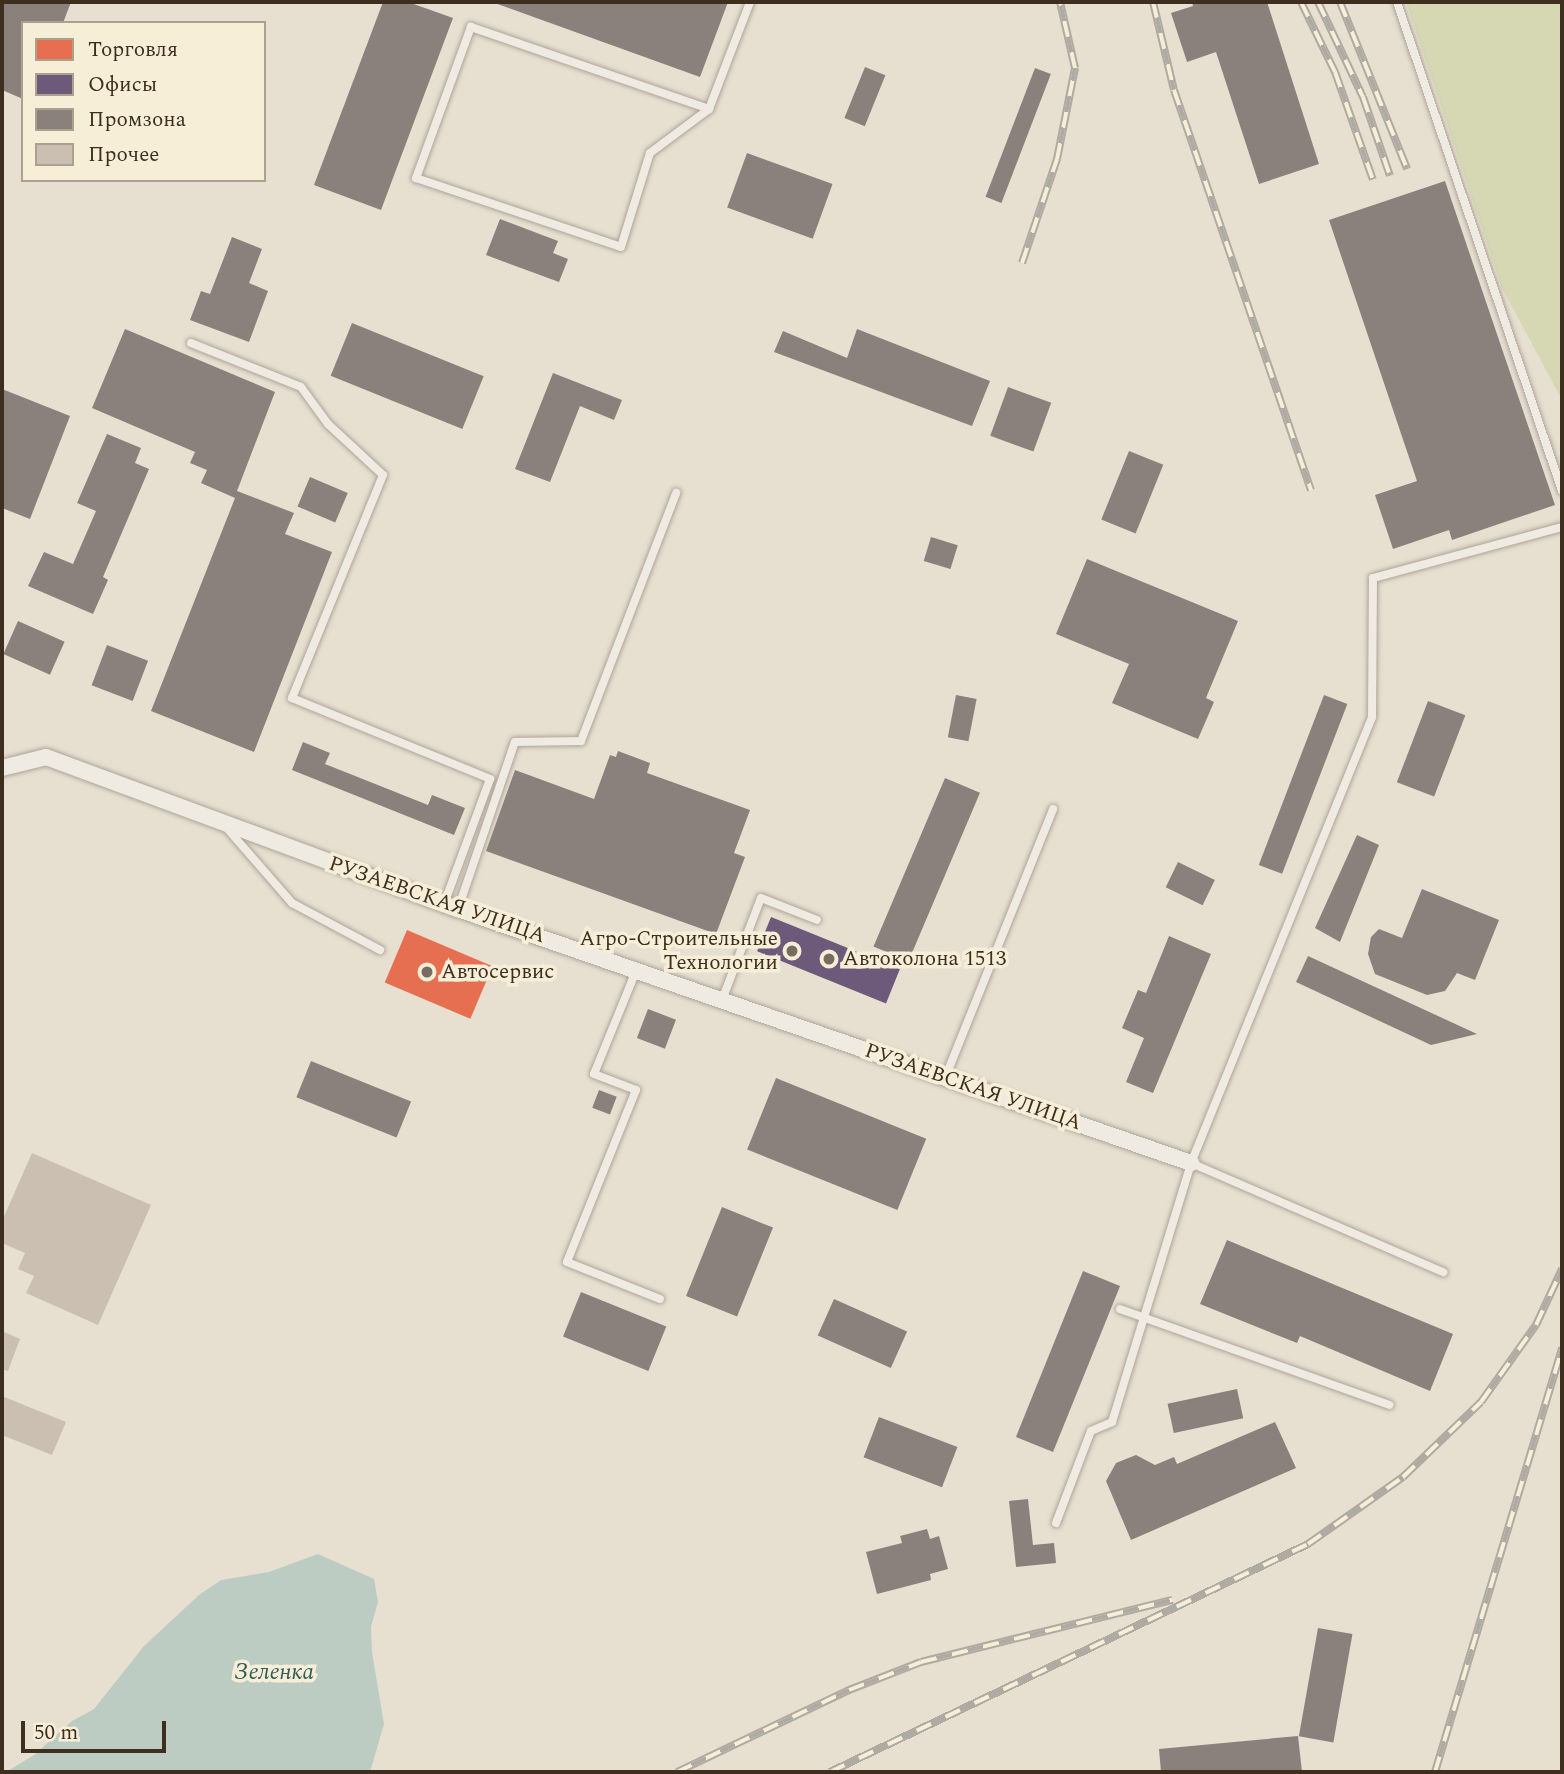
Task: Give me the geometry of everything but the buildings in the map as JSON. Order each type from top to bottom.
[{"type":"street","name":"РУЗАЕВСКАЯ УЛИЦА","points":[[2,768],[46,757],[451,906],[1191,1163]]},
{"type":"lane","points":[[709,109],[471,27],[416,178],[621,247],[650,153],[709,109],[750,2]]},
{"type":"lane","points":[[1397,2],[1562,491]]},
{"type":"lane","points":[[191,343],[301,387],[328,424],[383,475],[292,698],[490,779],[451,906]]},
{"type":"lane","points":[[451,906],[515,742],[581,741],[676,493]]},
{"type":"lane","points":[[1056,1523],[1091,1431],[1112,1422],[1191,1163],[1372,717],[1373,578],[1562,527]]},
{"type":"lane","points":[[945,1078],[1053,809]]},
{"type":"lane","points":[[223,824],[292,903],[380,950]]},
{"type":"lane","points":[[722,1000],[761,898],[817,920]]},
{"type":"lane","points":[[636,971],[594,1074],[636,1090],[567,1262],[660,1299]]},
{"type":"lane","points":[[1191,1163],[1443,1272]]},
{"type":"lane","points":[[1120,1309],[1388,1405]]},
{"type":"green space","points":[[1406,2],[1562,2],[1562,400],[1502,288]]},
{"type":"water","name":"Зеленка","points":[[318,1554],[374,1579],[378,1602],[371,1627],[372,1652],[384,1724],[370,1772],[6,1772],[34,1755],[72,1721],[94,1709],[144,1646],[199,1595],[221,1580],[269,1572]]},
{"type":"railway","points":[[1022,263],[1057,159],[1075,68],[1060,2]]},
{"type":"railway","points":[[1153,2],[1174,90],[1311,490]]},
{"type":"railway","points":[[1301,2],[1335,72],[1373,180]]},
{"type":"railway","points":[[1318,2],[1363,97],[1390,176]]},
{"type":"railway","points":[[1340,2],[1407,169]]},
{"type":"railway","points":[[830,1772],[1308,1544],[1403,1477],[1481,1402],[1536,1325],[1562,1269]]},
{"type":"railway","points":[[1435,1772],[1562,1348]]},
{"type":"railway","points":[[677,1772],[849,1690],[921,1662],[1172,1600]]},
{"type":"place","name":"Агро-Строительные Технологии","points":[[792,951]]},
{"type":"place","name":"Автоколона 1513","points":[[829,959]]},
{"type":"place","name":"Автосервис","points":[[427,972]]}]
